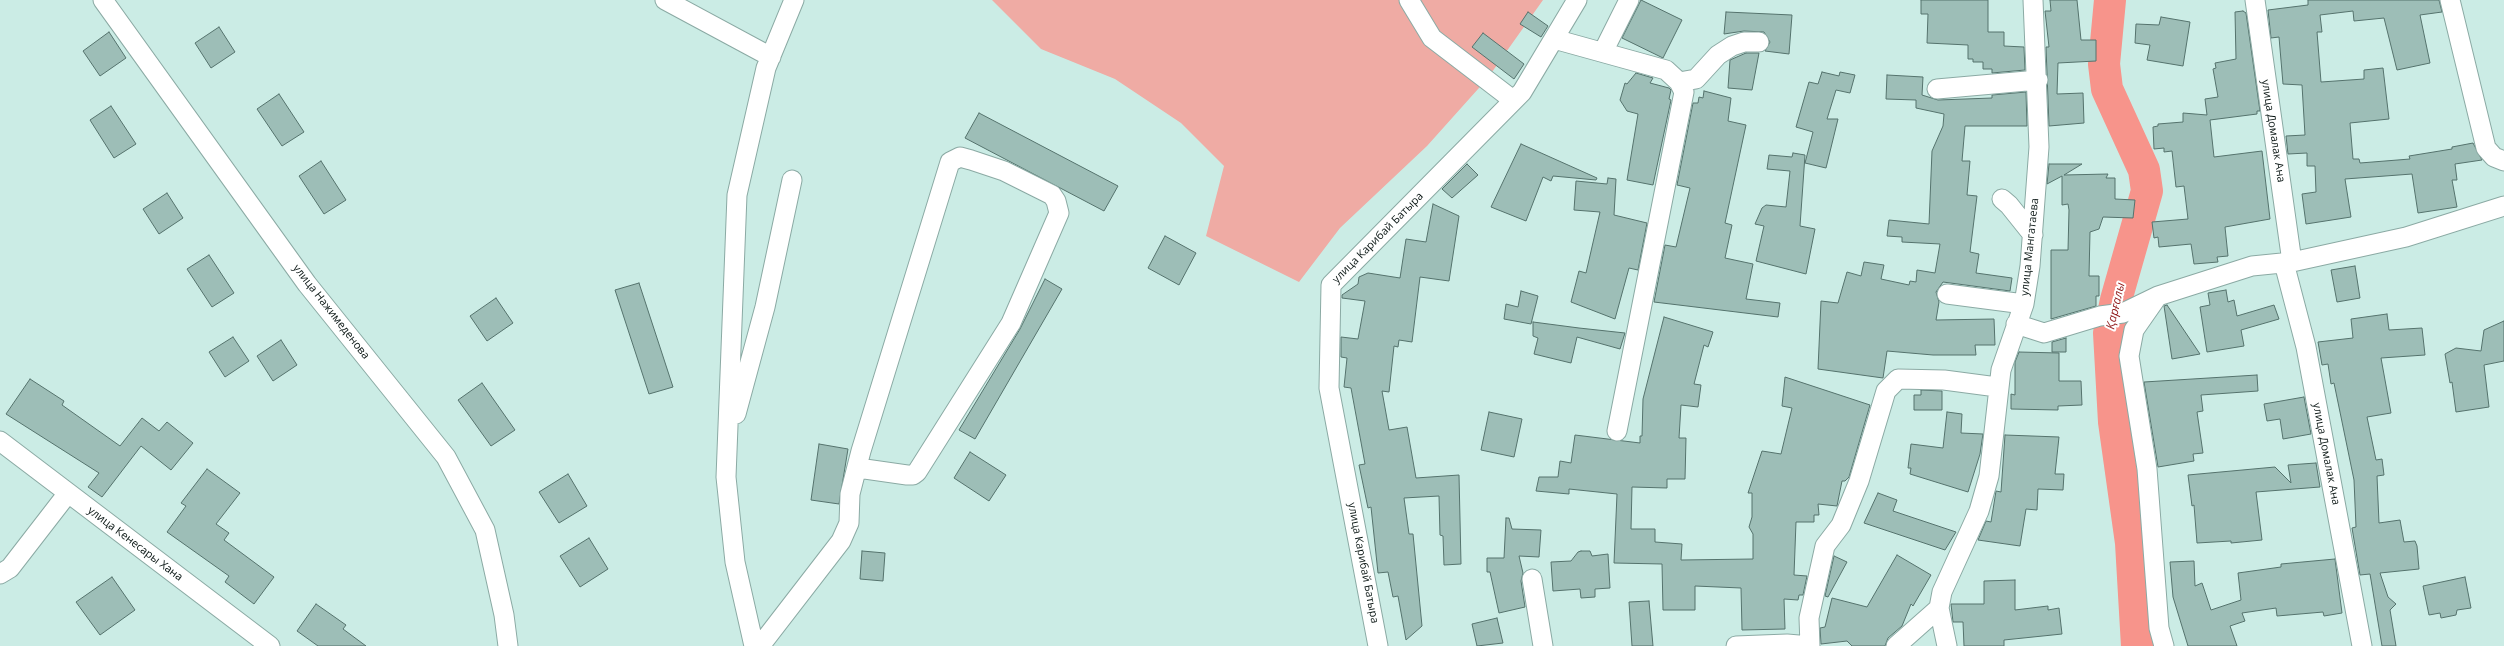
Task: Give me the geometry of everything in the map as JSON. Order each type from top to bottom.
[{"type":"street","name":"улица Нажимеденова","points":[[103,0],[307,284],[446,458],[485,530],[504,615],[508,646]]},
{"type":"street","points":[[665,0],[771,57]]},
{"type":"street","points":[[754,646],[735,562],[726,477],[737,195],[766,68],[794,0]]},
{"type":"street","points":[[1409,0],[1432,38],[1513,100]]},
{"type":"street","name":"улица Карибай Батыра","points":[[1378,646],[1329,388],[1331,285],[1522,92],[1577,0]]},
{"type":"street","points":[[1603,52],[1629,0]]},
{"type":"street","name":"улица Мангатаева","points":[[1947,646],[1939,608],[1942,592],[1979,511],[1987,483],[1998,387],[2006,352],[2024,304],[2033,235],[2039,147],[2038,80],[2033,0]]},
{"type":"street","name":"улица Домалак Ана","points":[[2255,0],[2288,263],[2306,347],[2362,646]]},
{"type":"street","points":[[2450,0],[2486,148],[2494,157],[2504,161]]},
{"type":"street","points":[[1554,39],[1666,70],[1679,82],[1684,92],[1618,431]]},
{"type":"street","points":[[1679,82],[1696,79],[1713,60],[1732,46],[1744,42],[1759,42]]},
{"type":"street","points":[[1938,89],[2038,80]]},
{"type":"street","points":[[760,646],[841,541],[849,523],[850,494],[858,468],[861,451],[950,162],[960,158],[971,160],[1004,172],[1052,195],[1056,201],[1059,213],[1011,323],[917,472],[913,475],[907,475],[858,468]]},
{"type":"street","points":[[728,447],[765,307],[792,180]]},
{"type":"street","points":[[2002,199],[2009,205],[2033,235]]},
{"type":"street","points":[[2016,324],[2044,332],[2100,316],[2123,313],[2158,296],[2252,266],[2288,263],[2406,237],[2504,206]]},
{"type":"street","points":[[1947,294],[2024,304]]},
{"type":"street","points":[[2158,296],[2134,330],[2129,356],[2147,469],[2159,628],[2164,646]]},
{"type":"street","points":[[1736,646],[1787,644],[1810,646],[1809,618],[1825,546],[1841,525],[1859,481],[1886,391],[1898,379],[1944,380],[1998,387]]},
{"type":"street","name":"улица Кенесары Хана","points":[[0,441],[270,646]]},
{"type":"street","points":[[0,574],[10,568],[68,493]]},
{"type":"street","points":[[1532,579],[1543,646]]},
{"type":"street","points":[[1896,646],[1939,608]]},
{"type":"shaded area","points":[[992,0],[1543,0],[1487,79],[1427,146],[1340,228],[1299,282],[1206,236],[1224,166],[1181,123],[1115,79],[1041,49]]},
{"type":"building","points":[[1641,0],[1682,20],[1663,58],[1622,38]]},
{"type":"building","points":[[1921,0],[1988,0],[1988,32],[2004,32],[2004,46],[2024,47],[2025,70],[1992,73],[1992,69],[1983,69],[1983,62],[1973,62],[1973,59],[1968,59],[1968,45],[1927,43],[1928,14],[1921,14]]},
{"type":"building","points":[[2050,0],[2077,0],[2081,40],[2096,40],[2096,61],[2058,63],[2057,94],[2083,93],[2084,123],[2049,126],[2046,47],[2049,47],[2045,11],[2051,11]]},
{"type":"building","points":[[2308,0],[2439,0],[2442,12],[2420,15],[2430,63],[2397,70],[2384,18],[2354,21],[2353,11],[2320,15],[2322,32],[2317,32],[2321,82],[2364,79],[2364,70],[2383,68],[2389,119],[2350,123],[2353,159],[2359,159],[2360,163],[2410,159],[2409,156],[2452,149],[2452,147],[2473,143],[2482,160],[2455,164],[2457,180],[2452,180],[2457,207],[2418,213],[2412,174],[2345,179],[2351,217],[2306,224],[2302,194],[2316,192],[2315,166],[2307,166],[2307,153],[2288,154],[2286,136],[2305,135],[2302,85],[2283,84],[2279,37],[2271,38],[2268,10],[2308,5]]},
{"type":"building","points":[[2243,11],[2246,13],[2260,111],[2257,111],[2257,114],[2210,120],[2214,157],[2262,151],[2270,219],[2225,227],[2228,256],[2217,257],[2218,262],[2194,264],[2191,244],[2159,247],[2158,237],[2154,238],[2152,222],[2188,219],[2184,186],[2176,187],[2172,151],[2164,152],[2164,148],[2154,149],[2153,127],[2158,126],[2158,124],[2183,122],[2183,113],[2207,115],[2205,99],[2218,97],[2213,69],[2216,68],[2215,63],[2236,59],[2235,12]]},
{"type":"building","points":[[1528,12],[1548,26],[1541,37],[1520,24]]},
{"type":"building","points":[[1726,12],[1792,15],[1789,54],[1765,51],[1770,42],[1764,32],[1744,31],[1724,34]]},
{"type":"building","points":[[2161,17],[2190,22],[2183,66],[2147,60],[2150,45],[2135,43],[2136,24],[2159,25]]},
{"type":"building","points":[[219,27],[235,52],[211,68],[195,43]]},
{"type":"building","points":[[109,32],[126,58],[100,76],[83,51]]},
{"type":"building","points":[[1483,33],[1524,64],[1514,79],[1472,47]]},
{"type":"building","points":[[1746,53],[1759,53],[1752,90],[1728,88],[1730,60]]},
{"type":"building","points":[[1822,72],[1839,76],[1840,72],[1855,75],[1850,93],[1836,90],[1827,119],[1838,119],[1826,168],[1805,163],[1813,132],[1796,127],[1809,82],[1818,84]]},
{"type":"building","points":[[1636,73],[1653,78],[1650,83],[1669,88],[1671,90],[1669,99],[1671,100],[1653,185],[1627,180],[1638,114],[1627,111],[1620,100],[1625,83],[1627,84]]},
{"type":"building","points":[[1887,75],[1923,77],[1922,95],[1938,100],[1992,98],[1992,95],[2026,92],[2027,126],[1965,126],[1962,161],[1970,161],[1967,195],[1977,196],[1970,252],[1979,254],[1976,273],[2012,278],[2010,291],[1943,282],[1936,292],[1939,302],[1936,320],[1994,319],[1995,345],[1975,345],[1976,355],[1933,355],[1887,351],[1883,378],[1818,369],[1821,301],[1838,303],[1847,272],[1861,276],[1864,262],[1884,265],[1881,279],[1909,285],[1910,281],[1916,282],[1917,270],[1935,273],[1940,244],[1902,242],[1902,237],[1887,236],[1889,220],[1929,224],[1932,151],[1943,126],[1944,114],[1916,108],[1916,100],[1886,99]]},
{"type":"building","points":[[1704,91],[1731,98],[1728,121],[1746,125],[1725,223],[1732,225],[1725,258],[1753,264],[1746,299],[1780,303],[1778,317],[1654,302],[1665,245],[1676,247],[1690,188],[1677,185],[1693,103],[1698,103],[1699,97],[1703,98]]},
{"type":"building","points":[[279,94],[304,132],[282,146],[257,109]]},
{"type":"building","points":[[111,106],[136,144],[114,158],[90,120]]},
{"type":"building","points":[[979,113],[1118,186],[1104,211],[965,138]]},
{"type":"building","points":[[1521,144],[1597,178],[1596,180],[1553,176],[1551,181],[1543,177],[1526,221],[1491,207]]},
{"type":"building","points":[[1793,153],[1805,155],[1800,226],[1815,229],[1806,274],[1756,261],[1764,226],[1755,224],[1762,208],[1766,205],[1786,207],[1790,171],[1767,169],[1769,155],[1792,157]]},
{"type":"building","points":[[321,161],[346,200],[324,214],[299,176]]},
{"type":"building","points":[[1467,164],[1478,175],[1452,198],[1442,189]]},
{"type":"building","points":[[2049,164],[2082,164],[2064,175],[2108,174],[2106,178],[2115,178],[2115,199],[2135,200],[2133,218],[2103,217],[2099,229],[2090,232],[2089,276],[2099,276],[2099,296],[2096,296],[2096,306],[2051,319],[2051,250],[2068,250],[2069,210],[2068,204],[2062,205],[2062,176],[2047,184]]},
{"type":"building","points":[[1608,178],[1616,179],[1614,215],[1647,223],[1638,270],[1629,268],[1615,319],[1571,302],[1579,271],[1586,273],[1600,212],[1574,210],[1576,181],[1607,184]]},
{"type":"building","points":[[167,193],[183,218],[159,234],[143,209]]},
{"type":"building","points":[[1433,204],[1459,216],[1449,281],[1420,277],[1412,342],[1399,340],[1398,347],[1394,346],[1389,392],[1382,391],[1389,430],[1407,427],[1416,478],[1459,475],[1461,564],[1444,565],[1443,536],[1440,535],[1439,496],[1404,498],[1409,534],[1413,534],[1422,626],[1406,640],[1398,596],[1393,597],[1388,572],[1378,573],[1371,507],[1368,508],[1359,465],[1365,464],[1351,388],[1344,387],[1347,358],[1341,357],[1341,337],[1358,339],[1365,301],[1342,298],[1342,295],[1358,284],[1359,277],[1368,273],[1400,278],[1406,239],[1426,242]]},
{"type":"building","points":[[1165,236],[1196,253],[1179,285],[1148,268]]},
{"type":"building","points":[[209,255],[234,293],[212,307],[187,269]]},
{"type":"building","points":[[2355,266],[2360,298],[2337,302],[2331,270]]},
{"type":"building","points":[[1045,279],[1062,289],[975,439],[959,430],[1020,329]]},
{"type":"building","points":[[639,283],[673,387],[649,394],[615,290]]},
{"type":"building","points":[[2226,290],[2228,302],[2234,300],[2237,316],[2274,305],[2279,319],[2241,330],[2244,346],[2207,352],[2200,307],[2210,305],[2208,293]]},
{"type":"building","points":[[1521,291],[1538,296],[1531,324],[1504,319],[1506,304],[1518,307]]},
{"type":"building","points":[[496,298],[513,323],[487,341],[470,316]]},
{"type":"building","points":[[2167,305],[2200,354],[2172,359],[2164,306]]},
{"type":"building","points":[[2387,314],[2389,330],[2422,328],[2425,355],[2381,358],[2391,413],[2367,417],[2376,460],[2382,459],[2384,475],[2377,476],[2379,523],[2400,520],[2404,542],[2415,541],[2417,546],[2419,569],[2380,573],[2388,597],[2396,604],[2390,610],[2396,646],[2382,646],[2370,574],[2360,575],[2352,528],[2356,527],[2354,480],[2334,383],[2331,384],[2328,364],[2322,365],[2318,342],[2353,338],[2351,319]]},
{"type":"building","points":[[1664,317],[1713,332],[1708,347],[1704,345],[1694,384],[1701,385],[1698,407],[1681,405],[1679,438],[1686,438],[1685,479],[1667,479],[1667,488],[1632,487],[1631,529],[1655,529],[1655,542],[1682,544],[1681,560],[1753,559],[1753,534],[1749,527],[1752,517],[1752,493],[1748,493],[1762,451],[1781,454],[1792,408],[1782,406],[1785,377],[1870,405],[1849,477],[1845,481],[1842,481],[1837,506],[1818,504],[1819,515],[1814,515],[1814,522],[1796,522],[1794,575],[1807,576],[1803,595],[1799,595],[1798,600],[1784,599],[1785,629],[1742,630],[1741,588],[1695,586],[1695,610],[1663,610],[1662,564],[1614,563],[1617,494],[1569,489],[1569,494],[1536,491],[1539,477],[1558,477],[1560,461],[1571,463],[1575,435],[1640,443],[1640,436],[1642,436],[1643,399]]},
{"type":"building","points":[[2504,321],[2504,361],[2484,365],[2489,407],[2456,412],[2452,382],[2450,383],[2445,354],[2456,348],[2481,351],[2484,330]]},
{"type":"building","points":[[1533,322],[1625,333],[1620,349],[1577,337],[1571,363],[1534,354],[1538,338],[1533,336]]},
{"type":"building","points":[[233,337],[249,361],[225,377],[209,352]]},
{"type":"building","points":[[2066,338],[2066,352],[2052,352],[2052,342]]},
{"type":"building","points":[[281,340],[297,365],[273,381],[257,356]]},
{"type":"building","points":[[2019,352],[2059,353],[2059,381],[2081,381],[2082,405],[2058,406],[2058,410],[2011,409],[2011,394],[2015,395],[2015,362]]},
{"type":"building","points":[[2257,375],[2258,391],[2201,395],[2203,411],[2197,412],[2203,453],[2193,454],[2194,461],[2158,467],[2144,382]]},
{"type":"building","points":[[30,379],[64,401],[62,405],[120,446],[142,418],[159,431],[167,422],[193,443],[171,470],[141,446],[102,497],[88,487],[99,473],[6,414]]},
{"type":"building","points":[[482,383],[515,430],[491,446],[458,400]]},
{"type":"building","points":[[1921,390],[1942,391],[1942,410],[1914,410],[1914,395],[1921,395]]},
{"type":"building","points":[[2304,397],[2311,434],[2283,439],[2280,419],[2267,421],[2264,404]]},
{"type":"building","points":[[1489,412],[1522,419],[1514,457],[1481,450]]},
{"type":"building","points":[[1947,412],[1962,414],[1961,433],[1983,434],[1980,454],[1968,492],[1910,474],[1911,468],[1908,468],[1911,444],[1943,448]]},
{"type":"building","points":[[2005,435],[2059,437],[2055,474],[2064,474],[2063,490],[2038,489],[2037,510],[2026,509],[2020,546],[1978,540],[1986,521],[1991,522],[1996,491],[2001,492]]},
{"type":"building","points":[[819,444],[848,449],[839,504],[811,500]]},
{"type":"building","points":[[970,452],[1006,475],[989,501],[954,478]]},
{"type":"building","points":[[2316,463],[2320,487],[2256,492],[2262,540],[2231,543],[2231,541],[2197,543],[2194,505],[2192,506],[2188,475],[2275,467],[2291,483],[2288,465]]},
{"type":"building","points":[[207,469],[240,493],[216,524],[229,533],[224,540],[274,577],[254,604],[225,582],[229,576],[167,532],[186,506],[181,503]]},
{"type":"building","points":[[568,474],[587,506],[559,523],[539,492]]},
{"type":"building","points":[[1878,493],[1897,500],[1893,511],[1956,532],[1945,550],[1864,523]]},
{"type":"building","points":[[1506,518],[1509,518],[1512,529],[1541,530],[1539,557],[1519,556],[1523,573],[1521,581],[1525,607],[1499,613],[1490,572],[1487,572],[1487,558],[1504,558]]},
{"type":"building","points":[[589,538],[608,569],[580,587],[560,556]]},
{"type":"building","points":[[862,551],[885,553],[883,581],[860,579]]},
{"type":"building","points":[[1590,551],[1592,556],[1608,554],[1610,588],[1595,589],[1595,597],[1581,598],[1580,589],[1553,591],[1551,562],[1571,561],[1578,552]]},
{"type":"building","points":[[1897,555],[1931,575],[1913,606],[1911,604],[1902,626],[1888,638],[1885,646],[1852,646],[1847,641],[1821,644],[1820,628],[1825,627],[1832,598],[1867,607]]},
{"type":"building","points":[[1834,556],[1847,562],[1828,597],[1825,596]]},
{"type":"building","points":[[2335,559],[2342,613],[2324,616],[2323,612],[2277,616],[2276,608],[2242,613],[2245,621],[2230,626],[2237,646],[2188,646],[2173,597],[2170,562],[2194,561],[2195,586],[2202,583],[2211,610],[2241,600],[2238,573],[2281,567],[2281,564]]},
{"type":"building","points":[[112,577],[135,610],[100,635],[76,602]]},
{"type":"building","points":[[2465,577],[2471,608],[2457,610],[2456,615],[2441,618],[2440,613],[2429,615],[2423,586]]},
{"type":"building","points":[[2015,580],[2015,610],[2048,606],[2048,610],[2059,608],[2062,634],[2004,640],[2004,646],[1964,646],[1963,622],[1953,622],[1951,604],[1984,604],[1984,581]]},
{"type":"building","points":[[1649,601],[1653,646],[1632,646],[1629,602]]},
{"type":"building","points":[[316,604],[346,625],[343,629],[366,646],[318,646],[297,631]]},
{"type":"building","points":[[1497,618],[1503,643],[1477,646],[1472,624]]},
{"type":"waterway","name":"Қарғалы","points":[[2110,0],[2104,64],[2107,89],[2144,170],[2147,191],[2116,300],[2109,333],[2114,422],[2131,543],[2137,646]]}]
